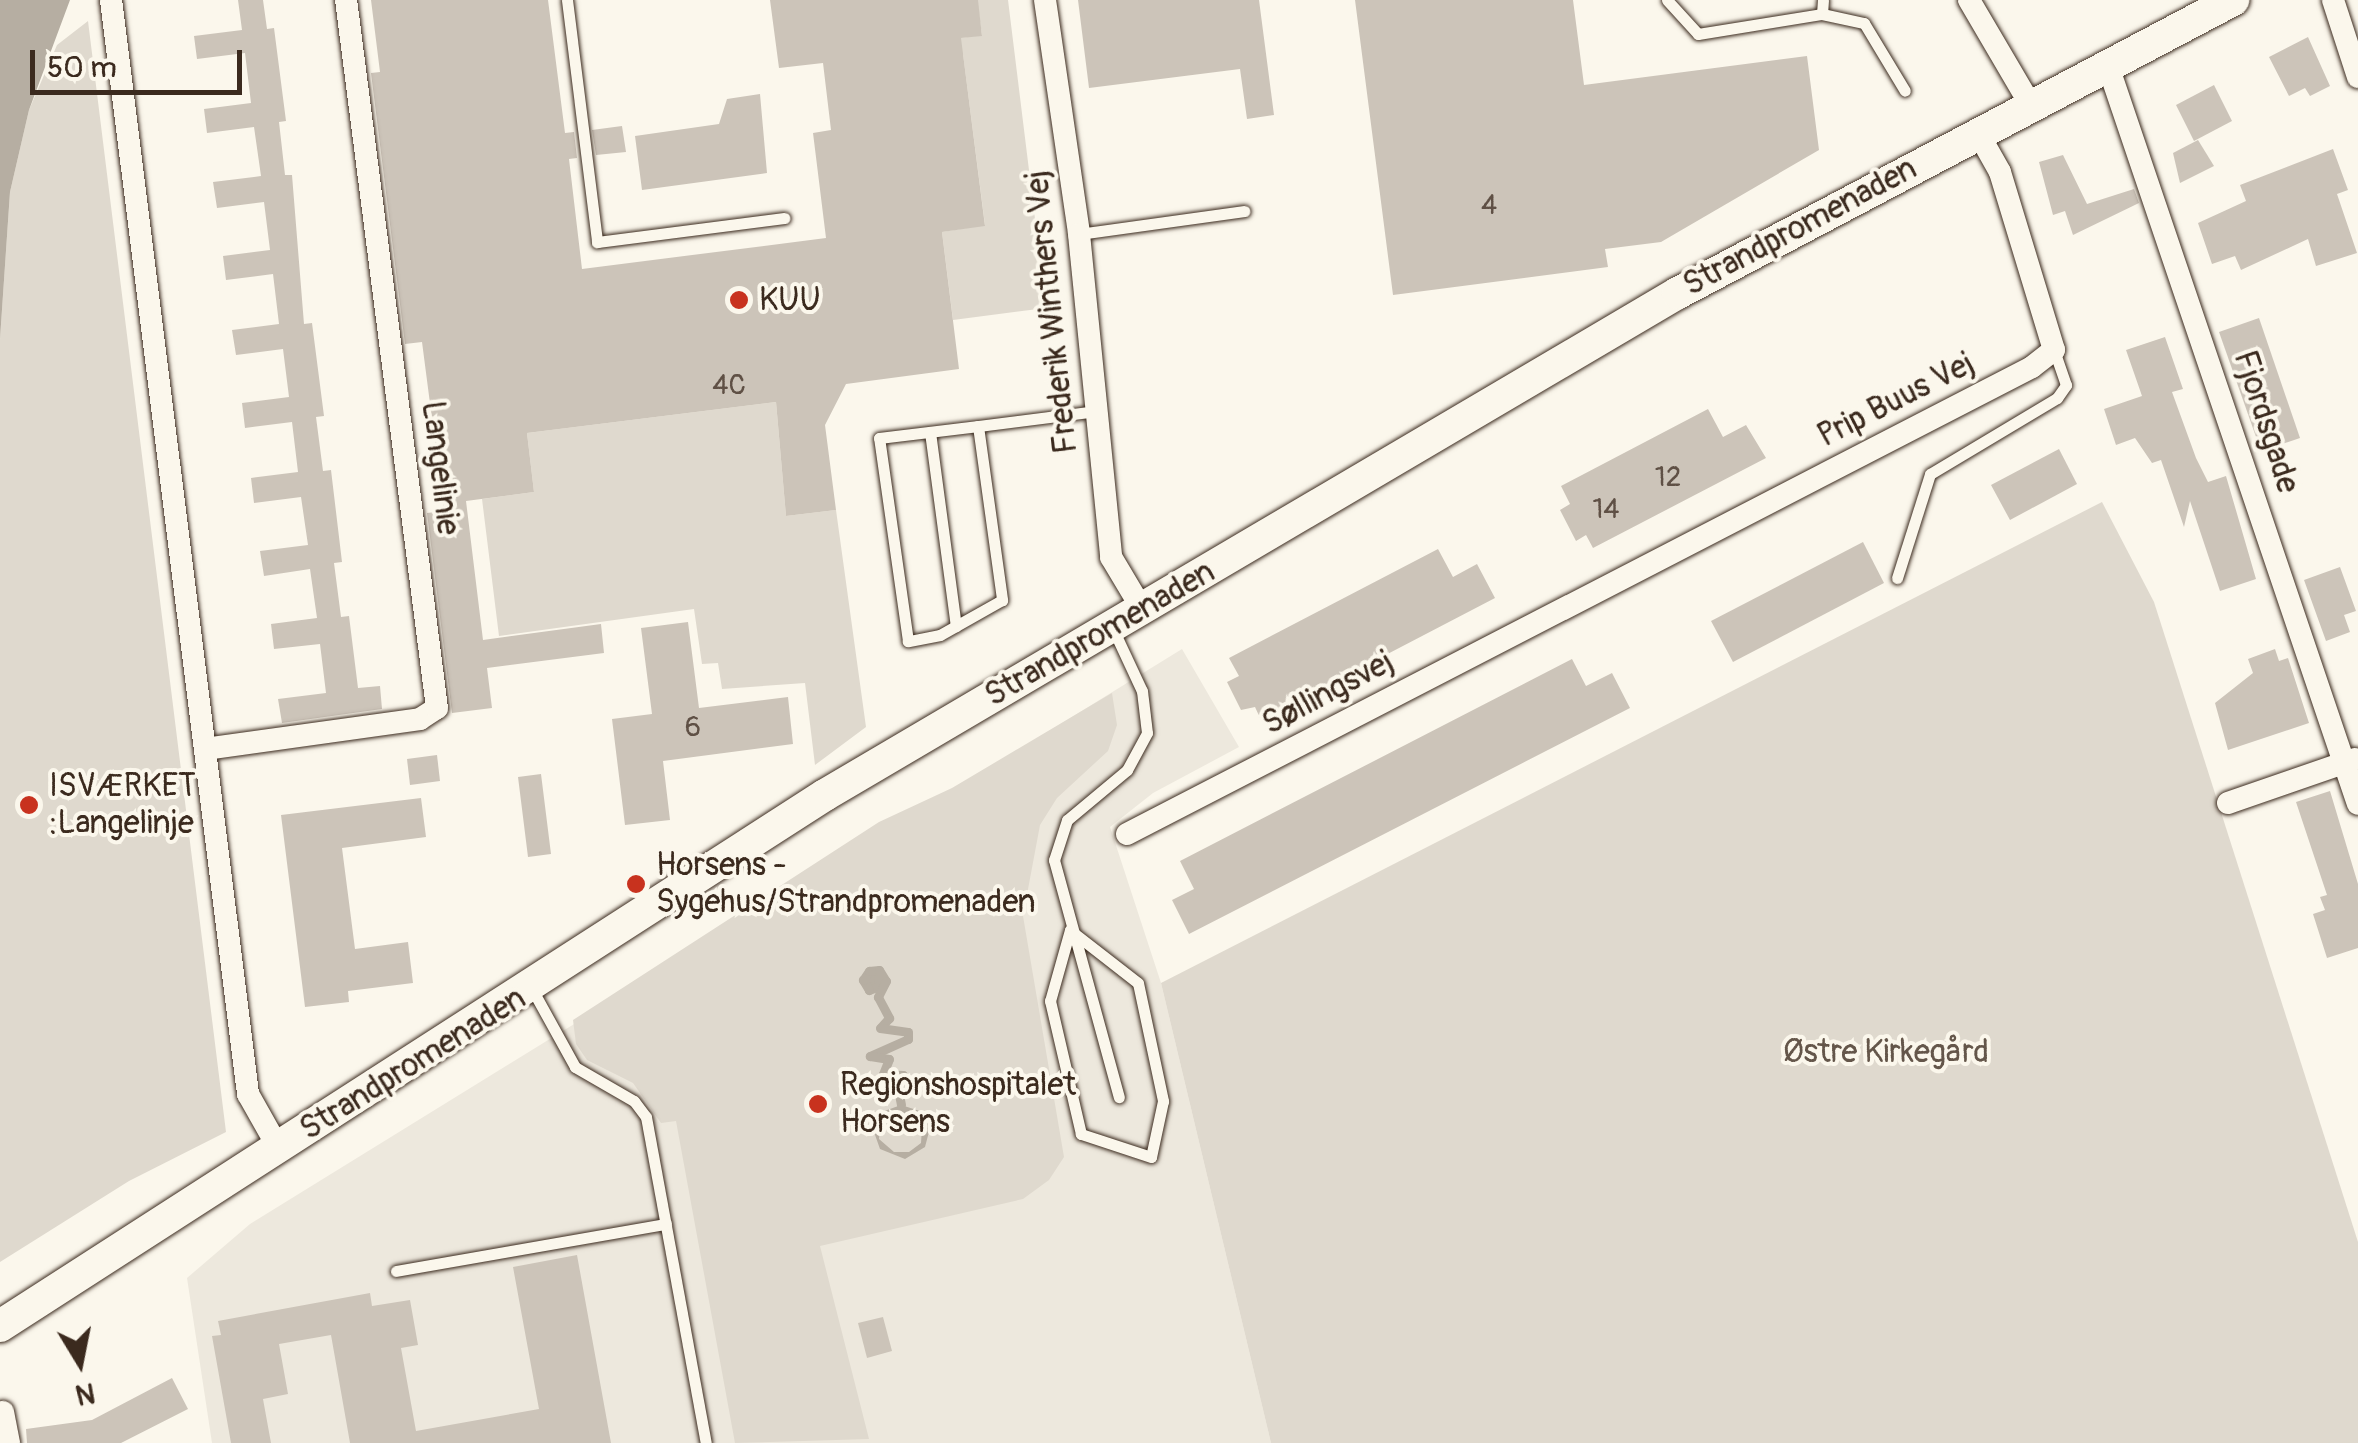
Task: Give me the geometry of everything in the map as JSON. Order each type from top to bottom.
[{"type":"street","points":[[111,0],[248,1094],[279,1149]]},
{"type":"street","name":"Langelinie","points":[[204,749],[420,720],[437,708],[346,0]]},
{"type":"street","name":"Frederik Winthers Vej","points":[[1045,0],[1079,234],[1111,557],[1142,609]]},
{"type":"street","points":[[1969,0],[2030,104]]},
{"type":"street","name":"Strandpromenaden","points":[[0,1326],[532,989],[825,795],[1678,292],[2234,0]]},
{"type":"street","points":[[2333,0],[2358,77]]},
{"type":"street","name":"Fjordsgade","points":[[2107,64],[2351,760],[2358,804]]},
{"type":"street","points":[[1978,132],[2000,172],[2054,350]]},
{"type":"street","name":"Prip Buus Vej","points":[[1559,610],[2032,367],[2054,350]]},
{"type":"street","name":"Søllingsvej","points":[[1127,834],[1559,610]]},
{"type":"street","points":[[2228,803],[2351,760]]},
{"type":"street","points":[[3,1412],[9,1443]]},
{"type":"lane","points":[[567,0],[598,242],[784,218]]},
{"type":"lane","points":[[1667,0],[1698,34],[1822,14],[1864,24],[1905,91]]},
{"type":"lane","points":[[1822,14],[1823,0]]},
{"type":"lane","points":[[1079,234],[1244,211]]},
{"type":"lane","points":[[1898,578],[1930,474],[2058,398],[2066,385],[2054,350]]},
{"type":"lane","points":[[978,426],[1002,600],[956,626],[908,641],[879,438],[1097,411]]},
{"type":"lane","points":[[930,432],[956,626]]},
{"type":"lane","points":[[1112,627],[1142,691],[1147,732],[1127,770],[1082,804],[1058,839],[1056,881],[1119,1098]]},
{"type":"lane","points":[[1070,930],[1138,983],[1163,1101],[1151,1157],[1081,1134],[1050,1002],[1070,930]]},
{"type":"lane","points":[[532,989],[576,1067],[634,1101],[646,1118],[706,1443]]},
{"type":"lane","points":[[396,1271],[666,1224]]},
{"type":"shaded area","points":[[0,0],[70,0],[29,110],[10,192],[0,339]]},
{"type":"shaded area","name":"Regionshospitalet Horsens","points":[[1182,649],[1239,747],[1153,793],[1110,827],[1161,983],[1271,1443],[212,1443],[187,1278],[250,1224]]},
{"type":"shaded area","points":[[901,1105],[923,1112],[931,1124],[925,1147],[905,1159],[880,1149],[874,1132],[879,1113]],"holes":[[[895,1111],[922,1128],[921,1143],[909,1152],[894,1152],[879,1139],[881,1119]]]},
{"type":"green space","points":[[977,0],[1008,0],[1046,308],[953,320],[942,232],[985,225],[963,54],[946,40],[982,35]]},
{"type":"green space","points":[[88,21],[226,1132],[129,1181],[0,1262],[0,339],[10,192],[29,110],[57,45]]},
{"type":"green space","points":[[776,402],[786,516],[836,510],[866,727],[815,765],[805,683],[722,689],[718,663],[702,664],[694,609],[499,636],[482,499],[534,492],[527,433]]},
{"type":"green space","name":"Østre Kirkegård","points":[[2102,502],[2154,602],[2358,1242],[2358,1443],[1271,1443],[1161,983]]},
{"type":"green space","points":[[1112,693],[1117,725],[1108,751],[1057,798],[1040,825],[1023,916],[1064,1157],[1049,1180],[1023,1199],[820,1246],[869,1439],[735,1443],[676,1121],[661,1123],[633,1083],[587,1060],[576,1044],[573,1020],[879,822],[952,788]]},
{"type":"building","points":[[238,0],[263,0],[267,29],[274,28],[286,121],[279,122],[285,175],[292,175],[304,324],[312,323],[324,416],[316,417],[323,471],[331,470],[342,562],[334,563],[341,617],[349,616],[358,688],[380,686],[382,709],[282,723],[278,699],[326,693],[320,644],[274,649],[271,624],[317,618],[310,569],[264,576],[260,551],[308,545],[301,497],[254,503],[251,478],[298,472],[292,422],[245,428],[242,403],[289,397],[283,349],[236,355],[232,330],[279,324],[273,274],[226,280],[223,256],[270,250],[264,202],[217,208],[213,182],[261,176],[254,127],[207,133],[204,109],[251,103],[245,53],[197,59],[194,36],[242,30]]},
{"type":"building","points":[[371,0],[548,0],[565,133],[574,132],[577,158],[569,159],[582,269],[826,238],[813,133],[831,130],[823,63],[779,68],[770,0],[978,0],[982,36],[961,38],[985,226],[942,232],[959,369],[846,384],[825,425],[836,510],[786,516],[776,402],[527,433],[534,492],[466,501],[483,640],[601,624],[604,653],[487,668],[492,708],[452,713],[427,513],[444,511],[422,342],[405,344],[371,73],[380,72]]},
{"type":"building","points":[[1078,0],[1259,0],[1274,115],[1247,119],[1240,69],[1089,88]]},
{"type":"building","points":[[1355,0],[1573,0],[1584,85],[1807,56],[1819,150],[1661,242],[1605,249],[1608,267],[1393,295]]},
{"type":"building","points":[[2308,37],[2330,86],[2310,96],[2305,88],[2289,96],[2269,57]]},
{"type":"building","points":[[2214,85],[2232,121],[2194,141],[2176,105]]},
{"type":"building","points":[[760,94],[767,173],[642,190],[635,136],[719,124],[727,99]]},
{"type":"building","points":[[622,126],[626,152],[596,155],[592,130]]},
{"type":"building","points":[[2198,140],[2214,166],[2180,183],[2173,153]]},
{"type":"building","points":[[2333,149],[2348,190],[2337,194],[2357,253],[2316,266],[2308,239],[2241,270],[2235,256],[2212,264],[2198,223],[2246,201],[2240,185]]},
{"type":"building","points":[[2063,155],[2087,204],[2134,189],[2139,203],[2073,235],[2065,211],[2053,215],[2039,162]]},
{"type":"building","points":[[2259,318],[2300,438],[2261,451],[2219,332]]},
{"type":"building","points":[[2165,337],[2183,389],[2172,392],[2196,458],[2208,482],[2226,476],[2256,579],[2220,591],[2190,501],[2184,527],[2161,460],[2152,463],[2135,438],[2116,445],[2104,409],[2142,396],[2126,350]]},
{"type":"building","points":[[1708,409],[1723,437],[1746,425],[1766,458],[1593,548],[1586,535],[1576,541],[1560,510],[1570,504],[1561,486]]},
{"type":"building","points":[[2059,449],[2077,484],[2010,520],[1991,485]]},
{"type":"building","points":[[1863,542],[1884,583],[1733,662],[1711,621]]},
{"type":"building","points":[[1438,549],[1453,577],[1477,564],[1495,598],[1261,720],[1255,707],[1241,710],[1227,682],[1239,676],[1229,658]]},
{"type":"building","points":[[2340,567],[2356,611],[2344,615],[2350,632],[2326,641],[2304,580]]},
{"type":"building","points":[[688,622],[699,708],[788,697],[793,744],[663,761],[670,820],[625,825],[612,719],[652,714],[641,628]]},
{"type":"building","points":[[2275,649],[2279,661],[2288,658],[2309,723],[2228,750],[2215,703],[2253,673],[2248,659]]},
{"type":"building","points":[[1572,659],[1586,686],[1612,673],[1630,708],[1189,934],[1172,900],[1194,889],[1180,861]]},
{"type":"building","points":[[437,755],[440,781],[410,785],[407,759]]},
{"type":"building","points":[[541,774],[551,854],[528,857],[518,777]]},
{"type":"building","points":[[2330,791],[2358,884],[2358,948],[2327,958],[2313,914],[2325,910],[2320,897],[2327,895],[2296,802]]},
{"type":"building","points":[[421,798],[426,837],[342,848],[355,949],[408,942],[413,983],[348,991],[349,1002],[305,1007],[281,815]]},
{"type":"building","points":[[577,1255],[611,1443],[350,1443],[331,1335],[279,1344],[288,1394],[263,1399],[271,1443],[231,1443],[212,1336],[221,1335],[218,1321],[370,1293],[372,1306],[410,1300],[418,1345],[401,1348],[416,1431],[539,1409],[513,1267]]},
{"type":"building","points":[[883,1317],[892,1351],[867,1358],[858,1323]]},
{"type":"building","points":[[172,1378],[188,1409],[121,1443],[27,1443],[26,1429],[92,1420]]},
{"type":"waterway","points":[[872,979],[871,985],[868,978],[878,976],[879,986],[869,990],[863,980],[869,971],[879,970],[886,981],[878,997],[889,1018],[880,1028],[908,1032],[908,1039],[870,1056],[889,1059],[883,1074],[903,1075],[897,1084],[901,1105]]},
{"type":"place","name":"KUU","points":[[739,300]]},
{"type":"place","name":"ISVÆRKET :Langelinje","points":[[29,805]]},
{"type":"place","name":"Horsens - Sygehus/Strandpromenaden","points":[[636,884]]},
{"type":"place","name":"Regionshospitalet Horsens","points":[[818,1104]]}]
